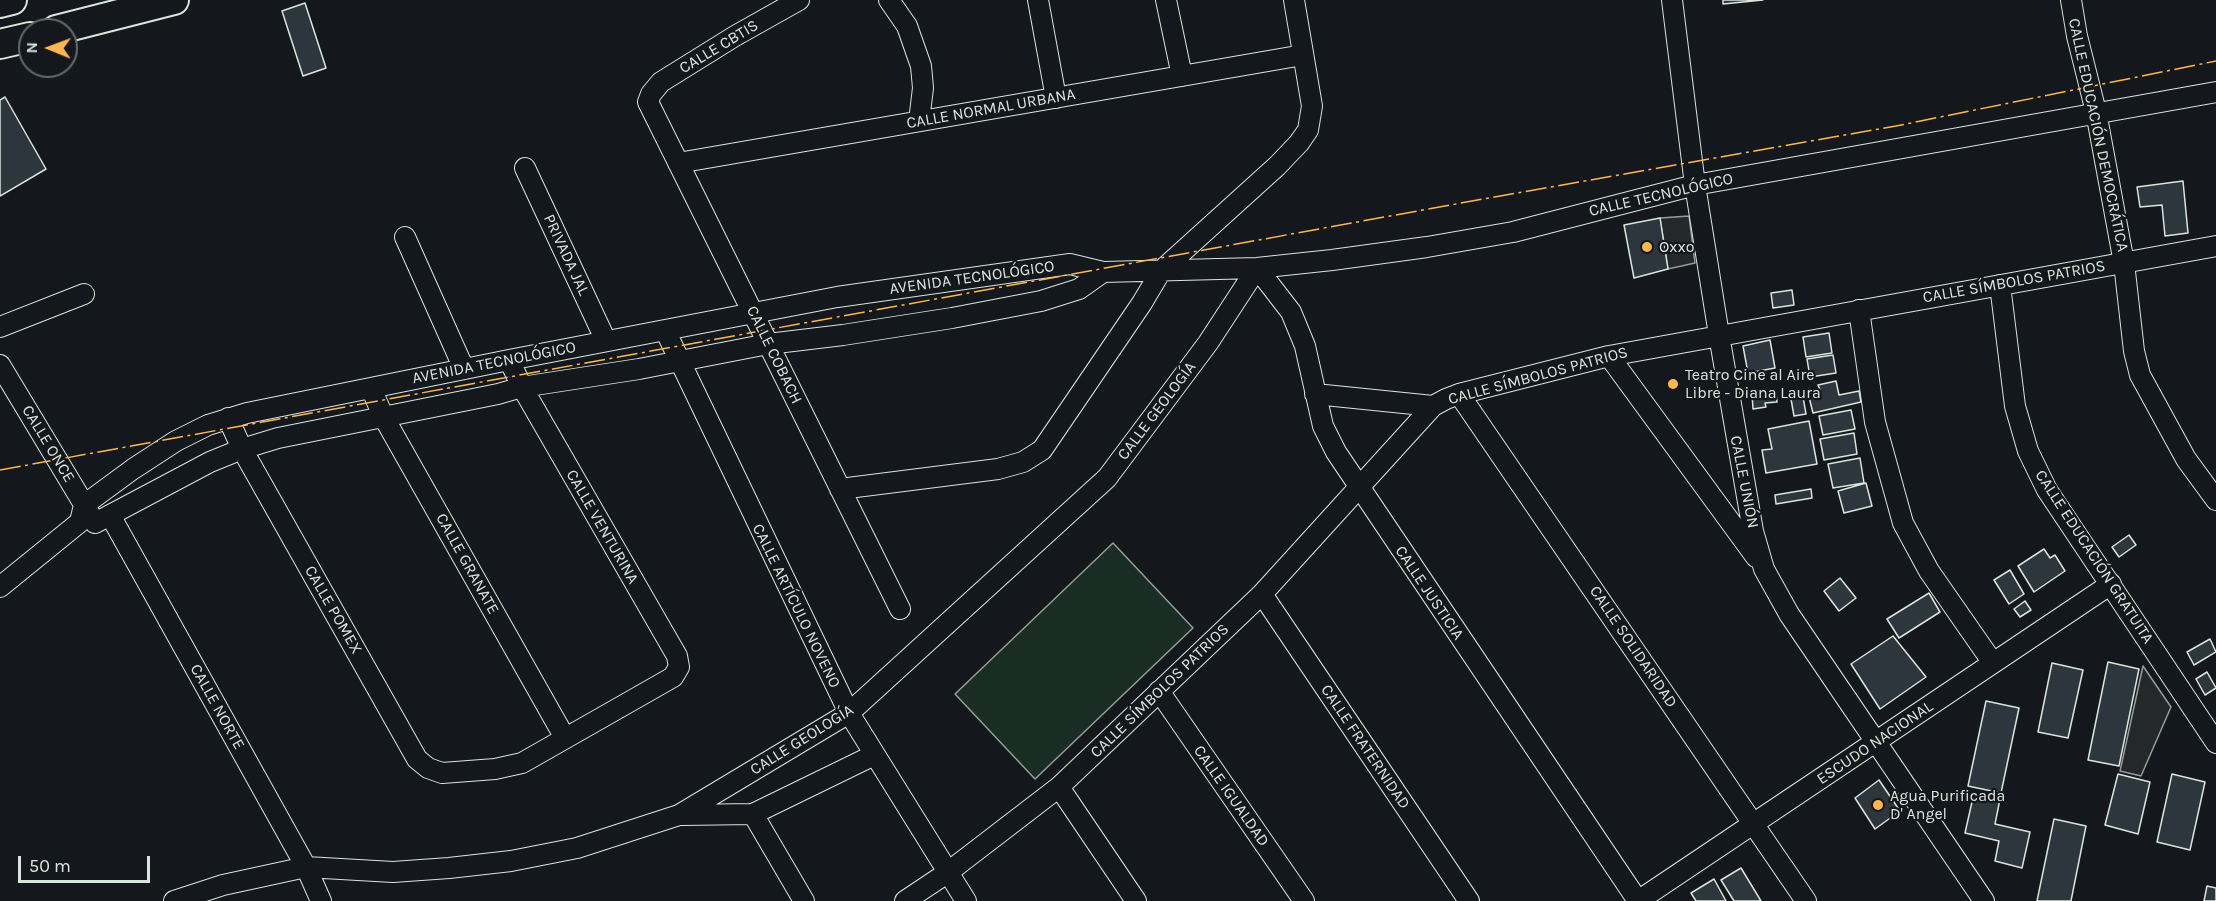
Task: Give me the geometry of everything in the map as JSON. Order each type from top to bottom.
[{"type":"highway","points":[[0,3],[12,0]]},
{"type":"highway","points":[[78,24],[174,0]]},
{"type":"highway","points":[[0,44],[18,40]]},
{"type":"street","name":"CALLE CBTIS","points":[[648,102],[651,94],[661,82],[799,0]]},
{"type":"street","points":[[889,0],[907,26],[921,66],[923,88],[919,122]]},
{"type":"street","points":[[1038,0],[1056,98]]},
{"type":"street","points":[[1166,0],[1182,76]]},
{"type":"street","points":[[840,489],[998,469],[1033,458],[1042,450],[1136,312],[1161,271],[1269,174],[1299,143],[1308,130],[1312,106],[1294,0]]},
{"type":"street","name":"CALLE UNIÓN","points":[[1672,0],[1695,185],[1719,335],[1753,531],[1764,569],[1789,614],[1984,901]]},
{"type":"street","name":"CALLE EDUCACIÓN DEMOCRÁTICA","points":[[2071,0],[2077,36],[2096,112],[2124,263],[2134,351],[2140,375],[2186,459],[2216,500]]},
{"type":"street","name":"CALLE NORMAL URBANA","points":[[678,163],[1303,55]]},
{"type":"street","name":"CALLE TECNOLÓGICO","points":[[1103,272],[1257,268],[1332,261],[1513,232],[1695,185],[2216,92]]},
{"type":"street","name":"CALLE COBACH","points":[[648,102],[900,609]]},
{"type":"street","name":"PRIVADA JAL","points":[[525,168],[606,341]]},
{"type":"street","points":[[405,237],[464,369]]},
{"type":"street","name":"CALLE SÍMBOLOS PATRIOS","points":[[905,901],[947,873],[1059,787],[1262,594],[1433,406],[1459,393],[1609,356],[2216,246]]},
{"type":"street","name":"AVENIDA TECNOLÓGICO","points":[[0,587],[93,516],[134,468],[176,441],[228,418],[508,360],[837,297],[1037,267],[1070,264],[1103,272]]},
{"type":"street","name":"CALLE JUSTICIA","points":[[1257,268],[1291,312],[1305,346],[1323,426],[1336,452],[1638,901]]},
{"type":"street","name":"CALLE GEOLOGÍA","points":[[174,901],[223,885],[306,867],[393,872],[511,861],[577,848],[680,815],[849,713],[1107,478],[1208,343],[1257,268]]},
{"type":"street","name":"AVENIDA TECNOLÓGICO","points":[[93,516],[210,462],[278,438],[498,394],[522,387],[639,369],[768,344],[930,322],[1041,301],[1079,289],[1103,272]]},
{"type":"street","name":"CALLE EDUCACIÓN GRATUITA","points":[[2000,285],[2015,406],[2028,451],[2047,490],[2111,584],[2210,721],[2216,743]]},
{"type":"street","points":[[0,327],[84,294]]},
{"type":"street","points":[[1858,310],[1875,422],[1903,523],[1929,571],[1993,663]]},
{"type":"street","name":"CALLE ARTÍCULO NOVENO","points":[[665,330],[849,713],[966,901]]},
{"type":"street","points":[[1609,356],[1764,569]]},
{"type":"street","name":"CALLE VENTURINA","points":[[508,360],[677,656],[679,667],[673,677],[566,738]]},
{"type":"street","name":"CALLE ONCE","points":[[0,366],[93,516]]},
{"type":"street","name":"CALLE GRANATE","points":[[371,388],[383,416],[566,738]]},
{"type":"street","name":"CALLE SOLIDARIDAD","points":[[1459,393],[1806,901]]},
{"type":"street","points":[[1316,394],[1433,406]]},
{"type":"street","name":"CALLE POMEX","points":[[228,418],[242,449],[417,759],[428,768],[442,773],[495,769],[522,763],[566,738]]},
{"type":"street","name":"CALLE NORTE","points":[[93,516],[306,867],[321,901]]},
{"type":"street","name":"ESCUDO NACIONAL","points":[[1638,901],[2111,584]]},
{"type":"street","name":"CALLE FRATERNIDAD","points":[[1262,594],[1469,901]]},
{"type":"street","name":"CALLE IGUALDAD","points":[[1159,691],[1304,901]]},
{"type":"street","points":[[680,815],[753,814],[874,754]]},
{"type":"street","points":[[1059,787],[1136,901]]},
{"type":"street","points":[[753,814],[804,901]]},
{"type":"green space","points":[[1113,543],[1193,628],[1035,779],[955,694]]},
{"type":"shaded area","points":[[1689,216],[1695,263],[1668,269],[1660,218]]},
{"type":"shaded area","points":[[2143,666],[2171,707],[2141,776],[2120,771]]},
{"type":"building","points":[[1723,0],[1763,0],[1723,4]]},
{"type":"building","points":[[305,3],[326,68],[303,76],[282,11]]},
{"type":"building","points":[[5,97],[46,169],[0,196],[0,100]]},
{"type":"building","points":[[2183,181],[2188,233],[2165,236],[2162,205],[2140,207],[2137,187]]},
{"type":"building","name":"Oxxo","points":[[1660,218],[1668,269],[1634,278],[1624,225]]},
{"type":"building","points":[[1792,290],[1794,305],[1773,308],[1771,293]]},
{"type":"building","points":[[1829,333],[1832,353],[1806,357],[1803,337]]},
{"type":"building","points":[[1770,340],[1775,368],[1748,373],[1743,346]]},
{"type":"building","points":[[1833,355],[1836,373],[1810,377],[1807,359]]},
{"type":"building","points":[[1836,381],[1839,395],[1859,391],[1861,402],[1813,413],[1808,393],[1820,390],[1818,385]]},
{"type":"building","points":[[1776,392],[1777,402],[1765,403],[1766,407],[1753,409],[1752,394]]},
{"type":"building","points":[[1803,397],[1806,414],[1794,416],[1791,399]]},
{"type":"building","points":[[1851,410],[1855,429],[1823,435],[1819,416]]},
{"type":"building","points":[[1809,421],[1817,464],[1766,473],[1762,450],[1772,449],[1768,429]]},
{"type":"building","points":[[1854,433],[1857,454],[1824,460],[1820,439]]},
{"type":"building","points":[[1860,458],[1864,483],[1833,488],[1828,464]]},
{"type":"building","points":[[1866,483],[1872,506],[1844,513],[1838,491]]},
{"type":"building","points":[[1811,489],[1812,498],[1776,504],[1775,495]]},
{"type":"building","points":[[2129,535],[2136,545],[2119,557],[2112,547]]},
{"type":"building","points":[[2044,549],[2050,558],[2055,555],[2065,571],[2034,592],[2018,566]]},
{"type":"building","points":[[2010,570],[2024,594],[2009,604],[1994,580]]},
{"type":"building","points":[[1840,578],[1856,598],[1839,611],[1824,591]]},
{"type":"building","points":[[1929,593],[1940,612],[1899,638],[1887,619]]},
{"type":"building","points":[[2025,601],[2031,610],[2020,617],[2014,609]]},
{"type":"building","points":[[1893,636],[1926,677],[1880,709],[1851,664]]},
{"type":"building","points":[[2210,639],[2216,652],[2194,665],[2187,652]]},
{"type":"building","points":[[2108,662],[2139,669],[2119,766],[2088,760]]},
{"type":"building","points":[[2052,663],[2083,670],[2068,738],[2038,732]]},
{"type":"building","points":[[2207,672],[2216,688],[2205,695],[2196,679]]},
{"type":"building","points":[[1986,701],[2019,708],[2001,793],[1968,786]]},
{"type":"building","points":[[2118,774],[2150,782],[2138,834],[2105,825]]},
{"type":"building","points":[[2172,774],[2205,782],[2190,850],[2157,842]]},
{"type":"building","name":"Agua Purificada D' Angel","points":[[1879,780],[1900,811],[1875,829],[1855,798]]},
{"type":"building","points":[[1974,793],[2000,799],[1995,824],[2030,832],[2022,868],[1995,861],[1999,841],[1965,833]]},
{"type":"building","points":[[2054,819],[2086,826],[2071,901],[2037,901]]},
{"type":"building","points":[[1741,868],[1761,901],[1734,901],[1721,880]]},
{"type":"building","points":[[1714,879],[1726,901],[1696,901],[1691,893]]},
{"type":"building","points":[[2207,886],[2216,888],[2216,901],[2204,901]]},
{"type":"power","points":[[0,470],[1483,199],[1896,126],[2216,61]]},
{"type":"place","name":"Oxxo","points":[[1647,247]]},
{"type":"place","name":"Teatro Cine al Aire Libre - Diana Laura","points":[[1673,384]]},
{"type":"place","name":"Agua Purificada D' Angel","points":[[1878,805]]}]
